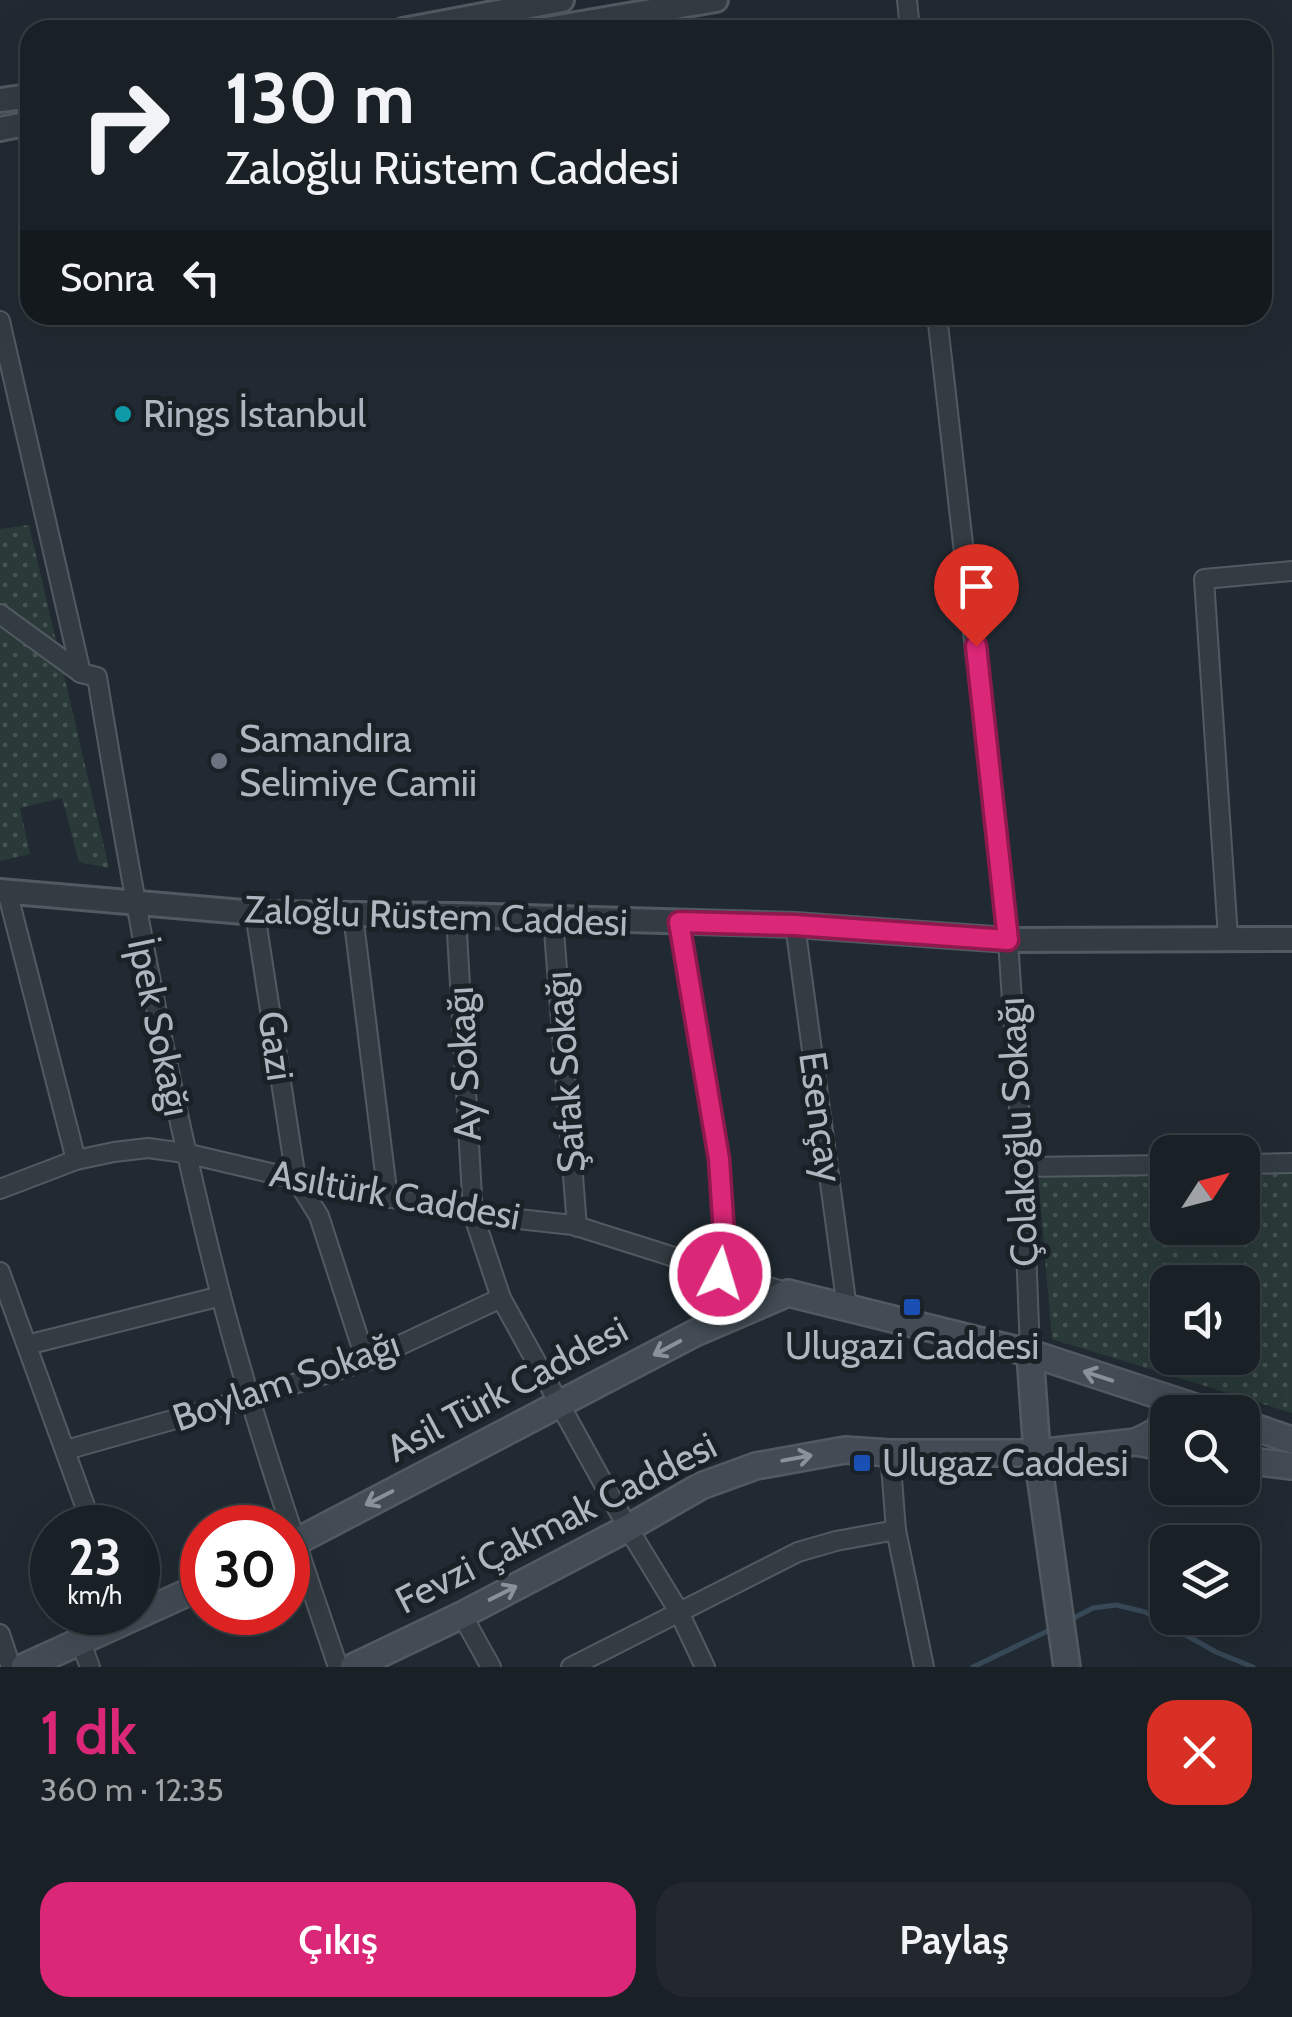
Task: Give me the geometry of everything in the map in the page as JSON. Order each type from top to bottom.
[{"type":"main road","points":[[788,1293],[1030,1353],[1158,1395]]},
{"type":"main road","name":"Asil Türk Caddesi","points":[[310,1534],[695,1333],[788,1293]]},
{"type":"main road","points":[[1030,1353],[1037,1453],[1067,1667]]},
{"type":"main road","points":[[1260,1429],[1292,1440]]},
{"type":"main road","points":[[1136,1442],[1150,1436]]},
{"type":"main road","points":[[1037,1453],[1136,1442],[1150,1445]]},
{"type":"main road","points":[[1042,1485],[1064,1448]]},
{"type":"main road","name":"Fevzi Çakmak Caddesi","points":[[353,1667],[462,1615],[701,1486],[756,1466],[845,1450],[1037,1453]]},
{"type":"main road","points":[[1260,1462],[1292,1466]]},
{"type":"main road","points":[[24,1667],[86,1655],[107,1635]]},
{"type":"street","points":[[456,20],[562,0]]},
{"type":"street","points":[[599,20],[716,0]]},
{"type":"street","points":[[0,321],[81,673]]},
{"type":"street","name":"Çolakoğlu Sokağı","points":[[938,325],[1008,940],[1024,1167],[1030,1353]]},
{"type":"street","points":[[1228,937],[1204,580],[1292,571]]},
{"type":"street","points":[[0,614],[81,673]]},
{"type":"street","name":"İpek Sokağı","points":[[81,673],[97,677],[134,901],[186,1153],[221,1296],[280,1505]]},
{"type":"street","points":[[4,891],[76,1160]]},
{"type":"street","name":"Zaloğlu Rüstem Caddesi","points":[[4,891],[255,913],[795,925],[1008,940],[1292,939]]},
{"type":"street","name":"Gazi","points":[[255,913],[296,1179]]},
{"type":"street","name":"Ay Sokağı","points":[[456,915],[472,1214],[501,1298],[628,1528],[678,1610],[704,1667]]},
{"type":"street","points":[[353,916],[388,1198]]},
{"type":"street","name":"Şafak Sokağı","points":[[554,918],[578,1227]]},
{"type":"street","points":[[679,922],[719,1159],[724,1234],[720,1274]]},
{"type":"street","name":"Esençay","points":[[795,925],[847,1308]]},
{"type":"street","name":"Asıltürk Caddesi","points":[[0,1188],[76,1160],[148,1148],[186,1153],[472,1214],[578,1227],[788,1293]]},
{"type":"street","points":[[1260,1164],[1292,1163]]},
{"type":"street","points":[[1024,1167],[1150,1165]]},
{"type":"street","points":[[296,1179],[319,1216],[366,1361]]},
{"type":"street","points":[[0,1272],[86,1505]]},
{"type":"street","points":[[27,1346],[221,1296]]},
{"type":"street","name":"Boylam Sokağı","points":[[66,1450],[366,1361],[501,1298]]},
{"type":"street","points":[[890,1453],[896,1530],[924,1667]]},
{"type":"street","points":[[571,1667],[798,1552],[896,1530]]},
{"type":"street","name":"İpek Sokağı","points":[[310,1594],[338,1667]]},
{"type":"street","points":[[462,1615],[491,1667]]},
{"type":"street","points":[[0,1634],[11,1667]]},
{"type":"shaded area","points":[[29,525],[109,868],[79,862],[62,798],[20,808],[30,854],[0,861],[0,529]]},
{"type":"shaded area","points":[[1260,1173],[1292,1173],[1292,1413],[1260,1403],[1260,1395],[1234,1395],[1169,1375],[1260,1375],[1260,1265],[1150,1265],[1150,1369],[1052,1339],[1038,1175],[1150,1174],[1150,1245],[1260,1245]]},
{"type":"waterway","points":[[1070,1620],[1093,1608],[1116,1605],[1145,1612],[1216,1652],[1253,1667]]},
{"type":"waterway","points":[[973,1667],[1052,1629]]},
{"type":"place","name":"Rings İstanbul","points":[[123,414]]},
{"type":"place","name":"Samandıra Selimiye Camii","points":[[219,761]]},
{"type":"place","name":"Ulugazi Caddesi","points":[[912,1307]]},
{"type":"place","name":"Ulugaz Caddesi","points":[[862,1463]]},
{"type":"route","points":[[720,1274],[724,1234],[719,1159],[679,922],[795,925],[1008,940],[976,646]]}]
